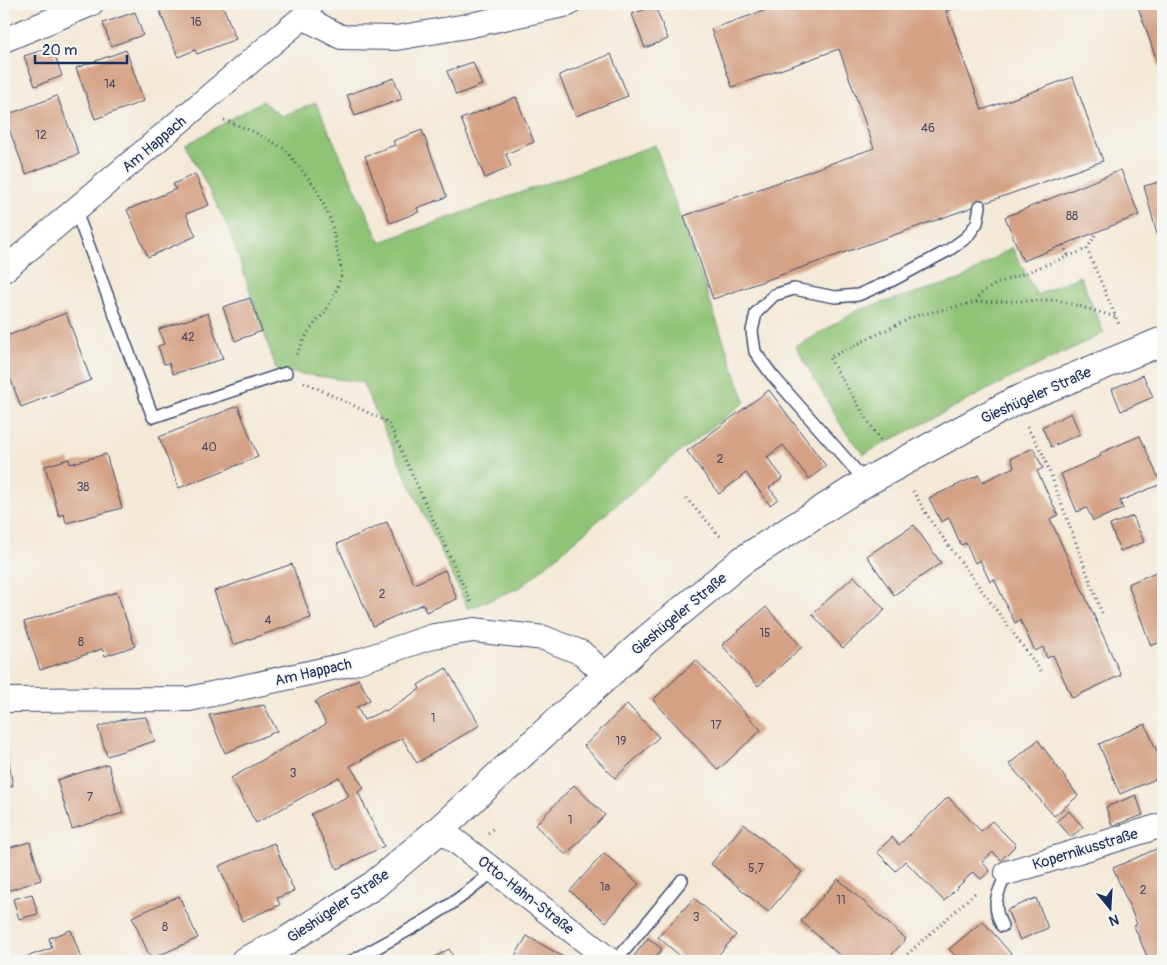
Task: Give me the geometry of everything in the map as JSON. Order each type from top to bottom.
[{"type":"street","points":[[4,40],[92,4]]},
{"type":"street","name":"Am Happach","points":[[4,270],[307,10],[341,37],[396,38],[467,26],[568,4]]},
{"type":"street","name":"Gieshügeler Straße","points":[[245,961],[283,943],[374,885],[440,829],[647,639],[743,560],[866,482],[1012,402],[1163,341]]},
{"type":"street","name":"Am Happach","points":[[4,700],[189,700],[350,664],[434,636],[474,630],[544,638],[582,653],[608,676]]},
{"type":"street","name":"Kopernikusstraße","points":[[1007,872],[1163,825]]},
{"type":"street","name":"Otto-Hahn-Straße","points":[[440,829],[611,961]]},
{"type":"lane","points":[[866,482],[772,375],[755,352],[752,331],[756,313],[774,295],[794,289],[835,297],[850,296],[858,295],[893,280],[949,250],[967,237],[977,223],[980,206]]},
{"type":"lane","points":[[75,209],[153,417],[286,372]]},
{"type":"lane","points":[[352,961],[448,907],[494,870]]},
{"type":"lane","points":[[1002,926],[996,914],[996,897],[1007,872]]},
{"type":"lane","points":[[616,961],[682,880]]},
{"type":"path","points":[[222,119],[227,123],[254,132],[284,149],[316,188],[331,221],[342,274],[325,312],[310,328],[286,372],[388,422],[474,610]]},
{"type":"path","points":[[976,302],[980,294],[996,284],[1087,249],[1097,232]]},
{"type":"path","points":[[1063,245],[1068,255]]},
{"type":"path","points":[[1087,249],[1123,334]]},
{"type":"path","points":[[881,441],[829,358],[915,316],[976,302],[1058,300],[1116,317]]},
{"type":"path","points":[[1023,420],[1042,454],[1103,616]]},
{"type":"path","points":[[912,489],[930,520],[1041,670]]},
{"type":"path","points":[[686,498],[725,541]]},
{"type":"path","points":[[900,961],[989,880],[1007,872]]},
{"type":"green space","points":[[262,101],[281,116],[316,103],[380,242],[655,145],[745,402],[664,464],[521,587],[468,609],[362,382],[277,371],[228,227],[186,145]]},
{"type":"green space","points":[[1012,247],[1037,295],[1080,276],[1104,333],[1001,383],[864,454],[844,430],[796,347],[858,310],[962,279]]},
{"type":"building","points":[[157,4],[222,4],[236,39],[197,54],[195,50],[178,57]]},
{"type":"building","points":[[784,4],[965,4],[946,11],[982,110],[1073,77],[1103,161],[713,299],[684,216],[874,148],[839,49],[732,87],[711,29]]},
{"type":"building","points":[[1137,4],[1163,4],[1163,78]]},
{"type":"building","points":[[655,6],[668,39],[645,48],[632,14]]},
{"type":"building","points":[[135,12],[143,35],[111,46],[103,23]]},
{"type":"building","points":[[52,47],[62,76],[35,86],[24,56]]},
{"type":"building","points":[[126,50],[144,101],[95,119],[76,68]]},
{"type":"building","points":[[611,54],[628,96],[576,116],[559,75]]},
{"type":"building","points":[[473,62],[482,85],[456,95],[447,71]]},
{"type":"building","points":[[394,78],[402,99],[355,116],[347,95]]},
{"type":"building","points":[[57,96],[79,154],[26,174],[4,116]]},
{"type":"building","points":[[516,97],[534,142],[506,154],[511,167],[485,178],[461,119]]},
{"type":"building","points":[[422,130],[447,197],[417,208],[419,212],[390,223],[365,156],[395,145],[393,141]]},
{"type":"building","points":[[1121,170],[1139,215],[1023,261],[1005,217]]},
{"type":"building","points":[[195,174],[209,205],[186,214],[196,236],[148,257],[127,210],[176,189],[173,184]]},
{"type":"building","points":[[1163,181],[1163,248],[1161,249],[1144,186]]},
{"type":"building","points":[[250,298],[262,331],[235,341],[223,307]]},
{"type":"building","points":[[66,313],[91,380],[21,407],[9,375],[4,377],[4,337]]},
{"type":"building","points":[[208,313],[223,359],[173,374],[169,363],[164,364],[158,346],[164,344],[159,329]]},
{"type":"building","points":[[1143,375],[1153,397],[1121,411],[1112,389]]},
{"type":"building","points":[[769,390],[826,466],[809,479],[783,445],[767,457],[783,478],[769,488],[778,499],[770,505],[746,473],[719,494],[687,451]]},
{"type":"building","points":[[238,406],[258,457],[179,488],[159,437]]},
{"type":"building","points":[[1071,413],[1080,434],[1051,447],[1042,427]]},
{"type":"building","points":[[1140,436],[1161,484],[1120,501],[1123,509],[1093,521],[1087,508],[1077,512],[1061,474],[1101,456],[1100,453]]},
{"type":"building","points":[[1033,448],[1043,468],[1037,471],[1058,515],[1050,519],[1121,675],[1072,698],[1053,655],[1047,658],[1043,647],[1035,651],[1020,620],[1015,623],[994,579],[990,582],[980,560],[975,563],[966,543],[961,545],[949,518],[941,522],[929,498],[979,475],[982,482],[1014,467],[1011,458]]},
{"type":"building","points":[[106,454],[122,508],[66,523],[64,514],[59,516],[45,466],[69,459],[70,464]]},
{"type":"building","points":[[1133,516],[1144,542],[1120,551],[1110,525]]},
{"type":"building","points":[[387,522],[414,584],[445,570],[457,599],[426,612],[423,604],[373,626],[337,544]]},
{"type":"building","points":[[914,525],[941,563],[894,595],[867,556]]},
{"type":"building","points":[[292,564],[311,618],[233,645],[214,591]]},
{"type":"building","points":[[1163,569],[1163,641],[1151,646],[1128,584]]},
{"type":"building","points":[[854,576],[885,610],[843,648],[812,614]]},
{"type":"building","points":[[117,592],[135,646],[105,656],[102,649],[40,670],[24,622]]},
{"type":"building","points":[[766,607],[802,647],[758,686],[722,645]]},
{"type":"building","points":[[696,660],[761,730],[718,770],[653,700]]},
{"type":"building","points":[[446,668],[480,725],[417,763],[402,738],[350,766],[364,788],[358,792],[384,846],[337,869],[311,814],[349,796],[339,777],[256,823],[231,778],[326,724],[315,702],[359,679],[370,700],[357,707],[364,720],[386,711],[420,689],[418,685]]},
{"type":"building","points":[[627,704],[659,737],[615,778],[584,746]]},
{"type":"building","points":[[264,705],[277,731],[225,753],[209,715]]},
{"type":"building","points":[[146,717],[155,741],[107,756],[98,727],[118,720]]},
{"type":"building","points":[[1145,724],[1163,765],[1163,776],[1120,794],[1099,744]]},
{"type":"building","points":[[1038,740],[1078,796],[1054,816],[1009,764]]},
{"type":"building","points":[[4,742],[13,786],[4,788]]},
{"type":"building","points":[[108,764],[123,813],[72,829],[57,780]]},
{"type":"building","points":[[574,785],[605,815],[566,855],[535,825]]},
{"type":"building","points":[[1136,795],[1143,815],[1112,826],[1106,807]]},
{"type":"building","points":[[948,797],[981,831],[992,821],[1016,845],[1001,860],[993,852],[982,862],[990,871],[981,879],[973,872],[944,901],[905,861],[896,871],[877,852],[892,837],[899,845]]},
{"type":"building","points":[[1069,811],[1083,827],[1071,837],[1057,821]]},
{"type":"building","points":[[744,824],[802,872],[768,912],[711,864]]},
{"type":"building","points":[[30,842],[41,880],[4,892],[4,849]]},
{"type":"building","points":[[274,843],[294,891],[277,898],[280,905],[242,921],[219,866]]},
{"type":"building","points":[[1163,846],[1163,961],[1149,961],[1134,926],[1137,924],[1113,868]]},
{"type":"building","points":[[604,853],[639,884],[606,922],[570,891]]},
{"type":"building","points":[[838,879],[906,939],[886,961],[846,961],[801,921]]},
{"type":"building","points":[[32,894],[38,914],[19,919],[13,899]]},
{"type":"building","points":[[179,896],[198,938],[151,959],[132,917]]},
{"type":"building","points":[[694,898],[736,935],[713,961],[686,961],[658,937]]},
{"type":"building","points":[[1036,898],[1048,928],[1020,940],[1007,910]]},
{"type":"building","points":[[983,921],[1017,961],[960,961],[949,949]]},
{"type":"building","points":[[71,930],[82,961],[28,961],[26,957],[52,948],[49,938]]},
{"type":"building","points":[[527,936],[567,959],[569,956],[578,961],[512,961]]},
{"type":"building","points":[[648,938],[662,949],[652,961],[631,960]]},
{"type":"building","points":[[449,949],[456,961],[428,961]]}]
